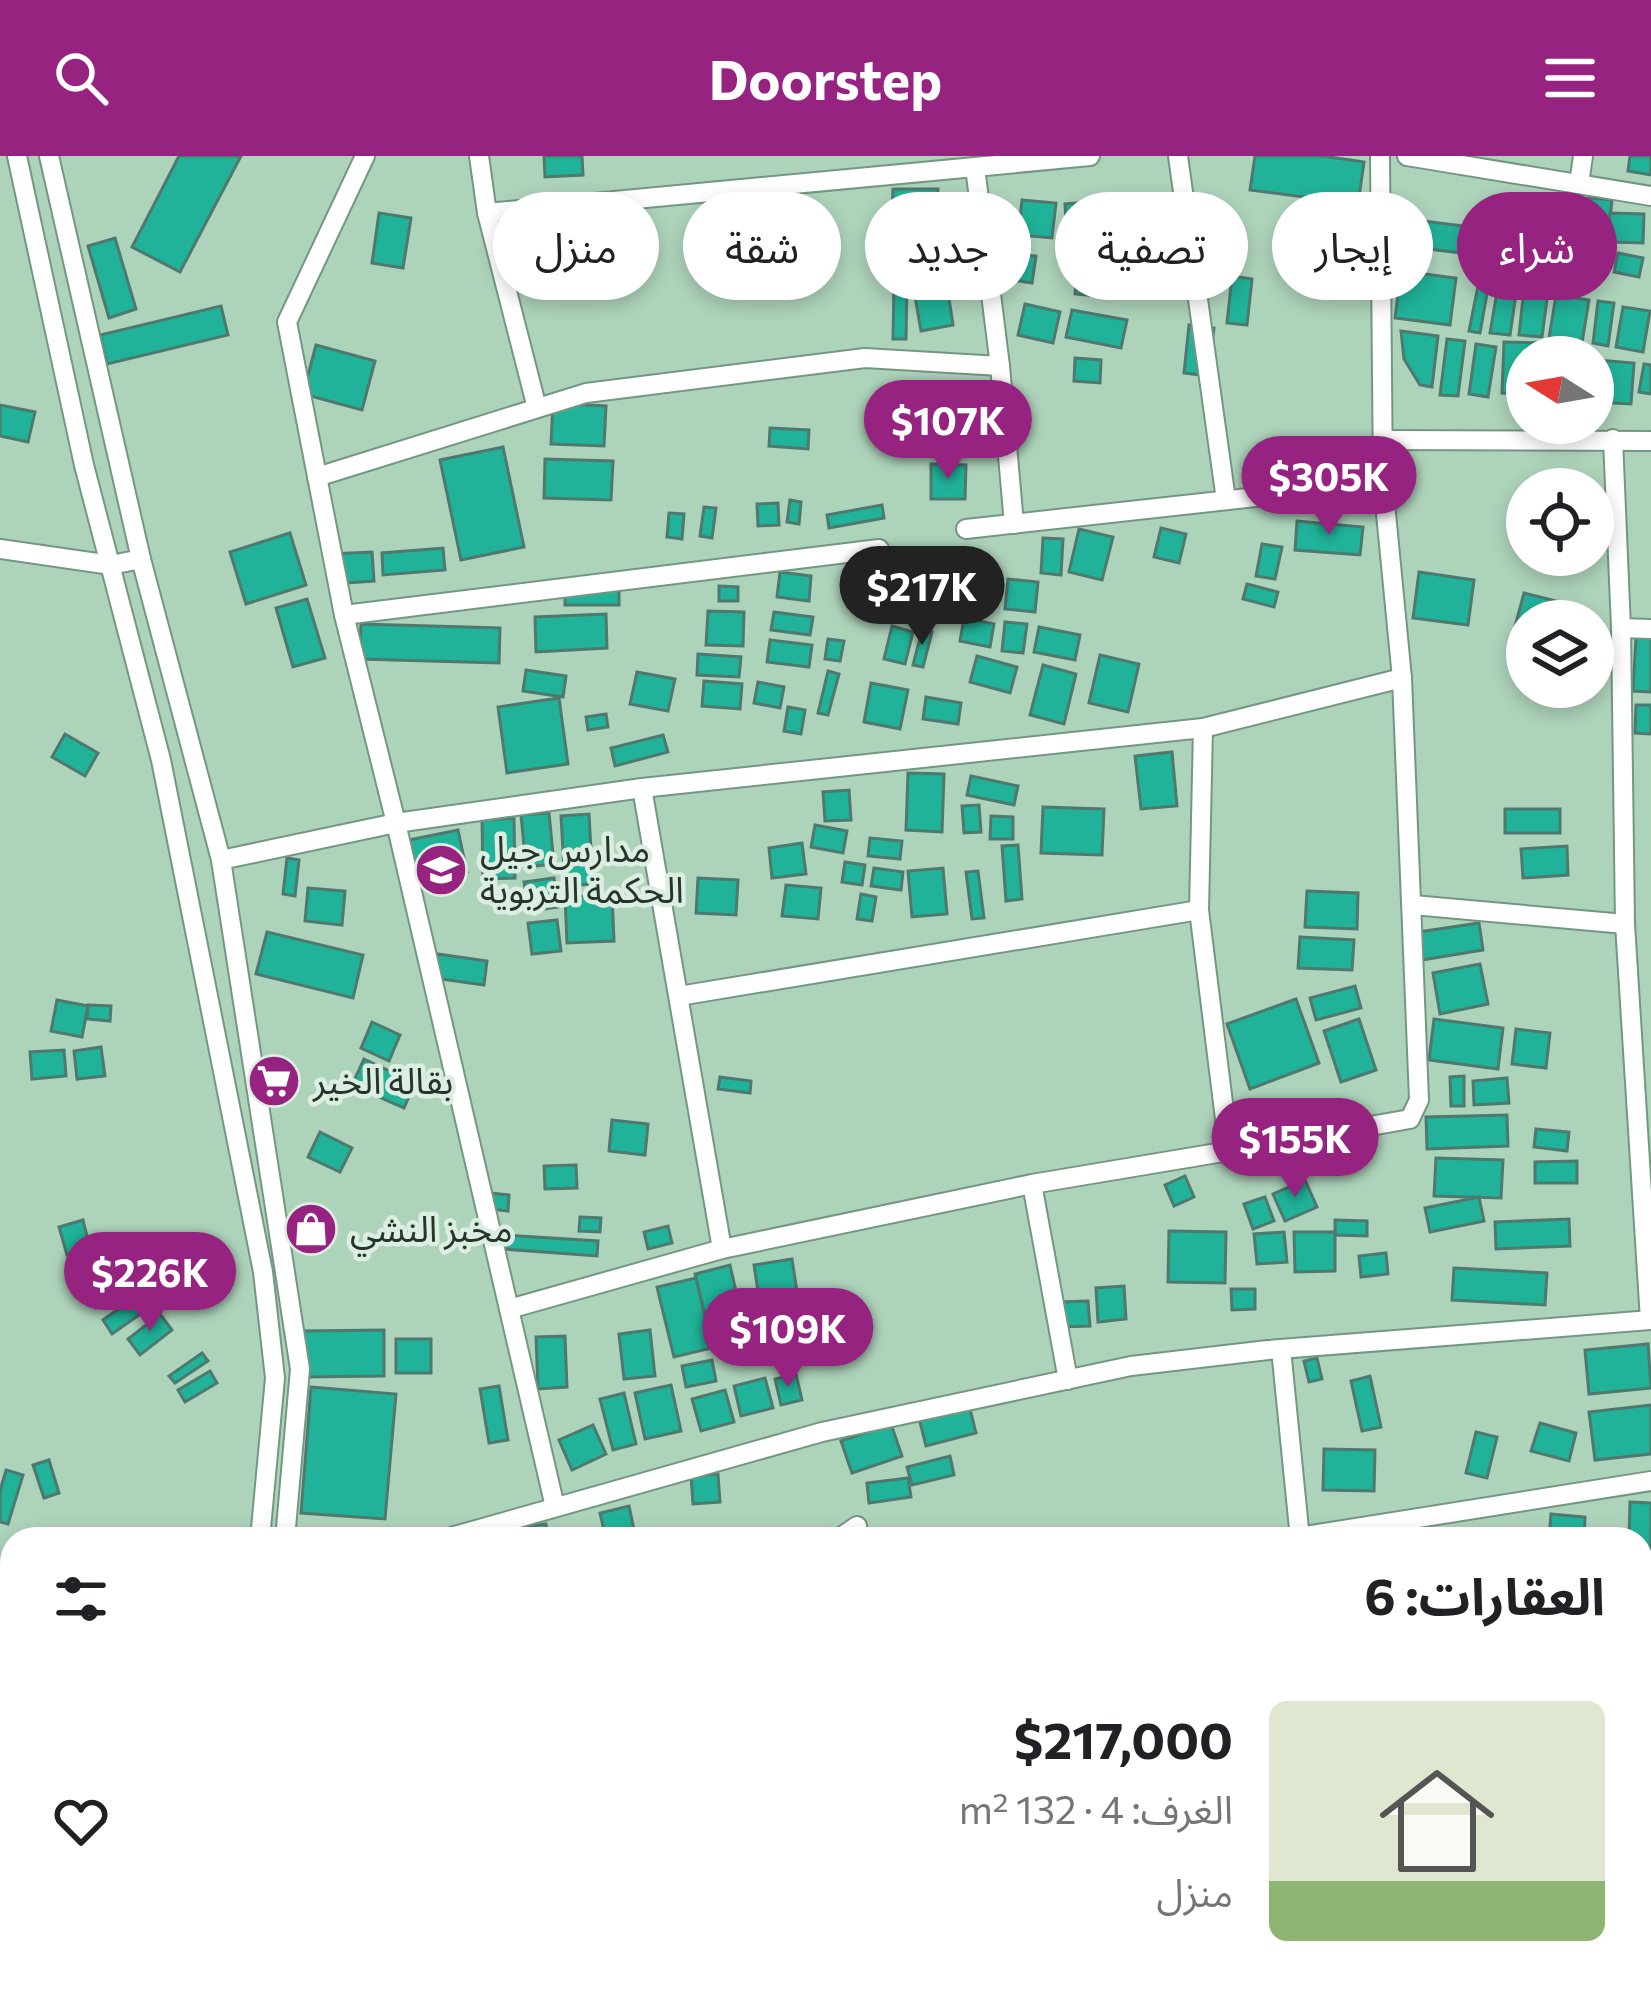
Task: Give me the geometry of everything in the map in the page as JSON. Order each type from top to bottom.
[{"type":"street","points":[[17,156],[84,465],[161,760],[262,1272],[275,1378],[261,1527]]},
{"type":"street","points":[[49,156],[141,559],[221,860],[300,1369],[286,1527]]},
{"type":"street","points":[[364,156],[287,322],[344,615],[555,1508]]},
{"type":"street","points":[[478,156],[487,213],[537,409]]},
{"type":"street","points":[[487,213],[1090,156]]},
{"type":"street","points":[[1178,156],[1226,500]]},
{"type":"street","points":[[509,1309],[722,1249],[1032,1184],[1410,1119],[1419,1100],[1413,905],[1402,678],[1383,483],[1380,156]]},
{"type":"street","points":[[1407,156],[1651,196]]},
{"type":"street","points":[[1580,184],[1583,156]]},
{"type":"street","points":[[975,167],[1015,524]]},
{"type":"street","points":[[317,477],[586,393],[865,358],[1000,366]]},
{"type":"street","points":[[1382,440],[1506,439]]},
{"type":"street","points":[[1614,439],[1651,441]]},
{"type":"street","points":[[487,1527],[822,1432],[1131,1366],[1281,1349],[1650,1320],[1625,924],[1613,444]]},
{"type":"street","points":[[966,530],[1383,483]]},
{"type":"street","points":[[0,549],[110,566],[141,559]]},
{"type":"street","points":[[344,615],[880,549]]},
{"type":"street","points":[[1621,628],[1651,628]]},
{"type":"street","points":[[221,860],[396,824],[643,788],[1203,728],[1402,678]]},
{"type":"street","points":[[1203,728],[1199,910],[1228,1151]]},
{"type":"street","points":[[643,788],[722,1249]]},
{"type":"street","points":[[1413,905],[1625,924]]},
{"type":"street","points":[[679,996],[1199,910]]},
{"type":"street","points":[[1032,1184],[1068,1380]]},
{"type":"street","points":[[1281,1349],[1294,1527]]},
{"type":"street","points":[[1364,1527],[1651,1481]]},
{"type":"building","points":[[179,156],[241,156],[180,272],[132,247]]},
{"type":"building","points":[[544,156],[582,156],[583,175],[545,177]]},
{"type":"building","points":[[1255,156],[1323,156],[1364,162],[1360,192],[1250,190]]},
{"type":"building","points":[[1630,156],[1651,156],[1651,175],[1628,171]]},
{"type":"building","points":[[893,189],[938,189],[938,192]]},
{"type":"building","points":[[1031,201],[1055,203],[1052,238],[1031,236]]},
{"type":"building","points":[[379,213],[411,218],[403,268],[372,263]]},
{"type":"building","points":[[1617,213],[1644,214],[1643,243],[1617,242]]},
{"type":"building","points":[[1433,222],[1457,225],[1457,253],[1433,250]]},
{"type":"building","points":[[115,238],[136,309],[109,318],[88,246]]},
{"type":"building","points":[[1618,253],[1643,258],[1639,277],[1617,273]]},
{"type":"building","points":[[1433,275],[1456,278],[1450,325],[1395,318],[1397,300],[1433,300]]},
{"type":"building","points":[[1248,278],[1252,279],[1247,325],[1227,323],[1229,300],[1248,300]]},
{"type":"building","points":[[894,300],[907,300],[906,339],[893,339]]},
{"type":"building","points":[[916,300],[949,300],[953,325],[921,331]]},
{"type":"building","points":[[1475,300],[1486,300],[1480,333],[1469,331]]},
{"type":"building","points":[[1496,300],[1515,300],[1510,335],[1490,333]]},
{"type":"building","points":[[1523,300],[1547,300],[1542,336],[1519,335]]},
{"type":"building","points":[[1555,300],[1589,300],[1583,336],[1549,336]]},
{"type":"building","points":[[1598,301],[1614,303],[1609,336],[1594,336]]},
{"type":"building","points":[[1025,304],[1060,312],[1053,343],[1018,335]]},
{"type":"building","points":[[221,306],[228,335],[107,364],[100,335]]},
{"type":"building","points":[[1623,307],[1650,311],[1643,352],[1616,347]]},
{"type":"building","points":[[1072,310],[1127,320],[1121,348],[1066,337]]},
{"type":"building","points":[[1189,325],[1214,328],[1208,376],[1184,373]]},
{"type":"building","points":[[1401,331],[1438,336],[1432,387],[1420,385],[1404,359]]},
{"type":"building","points":[[1447,339],[1465,341],[1458,396],[1440,395]]},
{"type":"building","points":[[1504,342],[1506,342],[1506,393],[1502,393]]},
{"type":"building","points":[[1476,344],[1496,347],[1488,397],[1469,394]]},
{"type":"building","points":[[316,345],[375,361],[362,410],[303,394]]},
{"type":"building","points":[[1075,358],[1101,360],[1100,383],[1074,381]]},
{"type":"building","points":[[1614,361],[1634,363],[1631,404],[1614,403]]},
{"type":"building","points":[[1644,364],[1651,365],[1651,394],[1639,392]]},
{"type":"building","points":[[553,403],[606,406],[604,446],[551,444]]},
{"type":"building","points":[[0,405],[35,412],[28,442],[0,436]]},
{"type":"building","points":[[770,428],[809,430],[808,449],[769,446]]},
{"type":"building","points":[[503,447],[524,547],[461,560],[440,460]]},
{"type":"building","points":[[545,459],[613,461],[611,500],[544,498]]},
{"type":"building","points":[[931,464],[966,465],[965,499],[931,499]]},
{"type":"building","points":[[790,500],[801,502],[799,524],[787,522]]},
{"type":"building","points":[[778,503],[779,525],[758,526],[757,504]]},
{"type":"building","points":[[882,505],[884,518],[829,528],[827,515]]},
{"type":"building","points":[[704,507],[716,508],[712,538],[700,536]]},
{"type":"building","points":[[669,513],[684,514],[682,539],[667,537]]},
{"type":"building","points":[[1297,521],[1363,527],[1360,555],[1295,550]]},
{"type":"building","points":[[1161,528],[1186,534],[1179,563],[1154,557]]},
{"type":"building","points":[[1079,529],[1113,537],[1102,580],[1069,572]]},
{"type":"building","points":[[290,533],[306,585],[246,604],[230,552]]},
{"type":"building","points":[[1043,538],[1063,539],[1061,575],[1041,573]]},
{"type":"building","points":[[1262,544],[1282,547],[1275,579],[1256,576]]},
{"type":"building","points":[[443,548],[445,570],[383,575],[382,553]]},
{"type":"building","points":[[372,552],[374,581],[332,584],[330,554]]},
{"type":"building","points":[[928,553],[963,560],[955,599],[920,591]]},
{"type":"building","points":[[780,572],[811,576],[809,601],[777,597]]},
{"type":"building","points":[[1419,572],[1474,580],[1468,625],[1413,618]]},
{"type":"building","points":[[1008,579],[1038,582],[1035,612],[1005,609]]},
{"type":"building","points":[[1247,584],[1278,592],[1274,607],[1243,599]]},
{"type":"building","points":[[719,586],[738,587],[738,601],[719,601]]},
{"type":"building","points":[[565,587],[619,587],[619,605],[565,605]]},
{"type":"building","points":[[1524,593],[1552,600],[1522,600]]},
{"type":"building","points":[[899,597],[923,602],[919,621],[895,616]]},
{"type":"building","points":[[307,599],[325,658],[293,667],[276,608]]},
{"type":"building","points":[[708,611],[744,612],[743,646],[706,645]]},
{"type":"building","points":[[774,612],[813,617],[810,635],[771,630]]},
{"type":"building","points":[[606,614],[607,648],[536,652],[535,617]]},
{"type":"building","points":[[964,618],[994,624],[990,647],[960,641]]},
{"type":"building","points":[[1005,622],[1027,624],[1023,653],[1002,651]]},
{"type":"building","points":[[361,624],[500,628],[499,663],[359,659]]},
{"type":"building","points":[[892,626],[913,632],[905,664],[884,659]]},
{"type":"building","points":[[1039,627],[1080,635],[1075,660],[1034,652]]},
{"type":"building","points":[[922,630],[932,632],[923,667],[913,665]]},
{"type":"building","points":[[1636,637],[1651,638],[1651,692],[1633,691]]},
{"type":"building","points":[[828,639],[844,641],[840,661],[825,659]]},
{"type":"building","points":[[770,640],[812,645],[809,667],[767,662]]},
{"type":"building","points":[[698,654],[741,657],[739,677],[697,675]]},
{"type":"building","points":[[1100,655],[1139,664],[1128,712],[1089,703]]},
{"type":"building","points":[[977,656],[1017,667],[1010,693],[970,682]]},
{"type":"building","points":[[1043,665],[1076,674],[1064,724],[1030,715]]},
{"type":"building","points":[[526,670],[566,676],[563,697],[523,691]]},
{"type":"building","points":[[828,671],[839,674],[828,715],[818,713]]},
{"type":"building","points":[[637,672],[675,679],[668,711],[630,704]]},
{"type":"building","points":[[704,681],[742,684],[740,709],[702,706]]},
{"type":"building","points":[[758,682],[784,687],[780,708],[754,703]]},
{"type":"building","points":[[871,683],[908,690],[900,729],[864,722]]},
{"type":"building","points":[[926,697],[961,703],[958,724],[923,719]]},
{"type":"building","points":[[559,698],[568,764],[507,773],[498,707]]},
{"type":"building","points":[[1636,705],[1651,705],[1651,734],[1635,733]]},
{"type":"building","points":[[788,707],[805,710],[801,734],[784,731]]},
{"type":"building","points":[[606,714],[608,727],[588,730],[586,717]]},
{"type":"building","points":[[65,734],[98,753],[85,776],[52,757]]},
{"type":"building","points":[[663,735],[668,752],[615,766],[611,748]]},
{"type":"building","points":[[1172,752],[1177,806],[1141,809],[1135,756]]},
{"type":"building","points":[[908,773],[944,774],[942,832],[906,830]]},
{"type":"building","points":[[971,776],[1018,786],[1014,805],[967,795]]},
{"type":"building","points":[[849,790],[851,820],[825,821],[823,792]]},
{"type":"building","points":[[979,805],[981,832],[964,833],[962,806]]},
{"type":"building","points":[[1043,807],[1104,809],[1102,855],[1041,853]]},
{"type":"building","points":[[1505,809],[1560,809],[1560,833],[1505,833]]},
{"type":"building","points":[[549,813],[554,864],[526,867],[521,815]]},
{"type":"building","points":[[589,814],[593,884],[565,886],[561,816]]},
{"type":"building","points":[[991,816],[1013,817],[1013,839],[990,839]]},
{"type":"building","points":[[514,818],[515,878],[483,879],[482,820]]},
{"type":"building","points":[[815,825],[847,831],[843,853],[811,847]]},
{"type":"building","points":[[458,830],[467,872],[417,883],[409,840]]},
{"type":"building","points":[[870,838],[902,841],[900,859],[868,856]]},
{"type":"building","points":[[802,843],[806,874],[772,878],[769,848]]},
{"type":"building","points":[[1018,845],[1022,899],[1006,901],[1002,846]]},
{"type":"building","points":[[1567,846],[1568,875],[1523,878],[1521,849]]},
{"type":"building","points":[[287,858],[299,860],[295,896],[283,894]]},
{"type":"building","points":[[845,862],[865,865],[862,885],[842,882]]},
{"type":"building","points":[[874,868],[903,872],[901,890],[871,886]]},
{"type":"building","points":[[943,868],[947,914],[912,917],[908,871]]},
{"type":"building","points":[[978,871],[984,918],[972,919],[966,872]]},
{"type":"building","points":[[554,878],[558,907],[529,911],[524,882]]},
{"type":"building","points":[[698,878],[738,880],[736,915],[696,913]]},
{"type":"building","points":[[786,885],[821,888],[818,919],[782,916]]},
{"type":"building","points":[[308,888],[345,891],[342,925],[305,921]]},
{"type":"building","points":[[1307,891],[1358,893],[1357,929],[1305,927]]},
{"type":"building","points":[[861,894],[876,897],[872,921],[857,919]]},
{"type":"building","points":[[612,895],[614,941],[567,943],[565,897]]},
{"type":"building","points":[[557,920],[561,951],[532,954],[528,923]]},
{"type":"building","points":[[1479,923],[1483,950],[1422,960],[1418,932]]},
{"type":"building","points":[[267,932],[363,955],[353,998],[256,974]]},
{"type":"building","points":[[1300,937],[1354,940],[1352,970],[1298,968]]},
{"type":"building","points":[[438,954],[487,961],[484,985],[434,978]]},
{"type":"building","points":[[1480,964],[1488,1004],[1440,1014],[1433,973]]},
{"type":"building","points":[[1355,986],[1361,1008],[1316,1020],[1310,998]]},
{"type":"building","points":[[1296,999],[1319,1063],[1250,1089],[1227,1024]]},
{"type":"building","points":[[57,1000],[88,1006],[82,1037],[51,1031]]},
{"type":"building","points":[[88,1005],[111,1006],[110,1021],[87,1019]]},
{"type":"building","points":[[1359,1019],[1376,1070],[1341,1082],[1324,1031]]},
{"type":"building","points":[[1434,1019],[1503,1028],[1498,1069],[1429,1060]]},
{"type":"building","points":[[372,1022],[400,1035],[389,1061],[361,1048]]},
{"type":"building","points":[[1516,1029],[1550,1033],[1546,1068],[1512,1064]]},
{"type":"building","points":[[101,1047],[105,1076],[77,1079],[74,1051]]},
{"type":"building","points":[[64,1050],[66,1076],[32,1079],[30,1052]]},
{"type":"building","points":[[364,1059],[415,1083],[404,1108],[352,1085]]},
{"type":"building","points":[[1464,1076],[1464,1106],[1451,1106],[1450,1077]]},
{"type":"building","points":[[720,1077],[751,1081],[750,1093],[718,1089]]},
{"type":"building","points":[[1507,1078],[1509,1103],[1474,1105],[1473,1081]]},
{"type":"building","points":[[1507,1115],[1508,1146],[1427,1149],[1426,1117]]},
{"type":"building","points":[[612,1120],[648,1124],[645,1155],[609,1151]]},
{"type":"building","points":[[1536,1129],[1569,1132],[1567,1151],[1534,1147]]},
{"type":"building","points":[[320,1132],[352,1148],[340,1172],[308,1157]]},
{"type":"building","points":[[1349,1137],[1356,1159],[1307,1175],[1300,1152]]},
{"type":"building","points":[[1436,1158],[1503,1160],[1501,1198],[1434,1196]]},
{"type":"building","points":[[1577,1161],[1577,1183],[1535,1183],[1535,1162]]},
{"type":"building","points":[[576,1165],[577,1188],[545,1189],[544,1166]]},
{"type":"building","points":[[1185,1176],[1194,1197],[1174,1206],[1165,1185]]},
{"type":"building","points":[[1305,1180],[1317,1207],[1285,1221],[1273,1194]]},
{"type":"building","points":[[490,1193],[509,1195],[508,1211],[489,1209]]},
{"type":"building","points":[[1265,1197],[1274,1221],[1253,1229],[1244,1204]]},
{"type":"building","points":[[1479,1197],[1484,1221],[1430,1232],[1425,1208]]},
{"type":"building","points":[[580,1217],[601,1218],[600,1232],[579,1231]]},
{"type":"building","points":[[1569,1219],[1570,1246],[1496,1249],[1495,1222]]},
{"type":"building","points":[[83,1220],[90,1248],[67,1255],[59,1227]]},
{"type":"building","points":[[1335,1220],[1367,1221],[1367,1236],[1335,1235]]},
{"type":"building","points":[[668,1226],[672,1243],[648,1249],[644,1232]]},
{"type":"building","points":[[1169,1231],[1226,1232],[1225,1283],[1168,1282]]},
{"type":"building","points":[[1284,1232],[1287,1262],[1257,1264],[1254,1234]]},
{"type":"building","points":[[1294,1232],[1335,1232],[1335,1271],[1295,1272]]},
{"type":"building","points":[[504,1235],[598,1241],[597,1256],[503,1249]]},
{"type":"building","points":[[1386,1253],[1388,1274],[1361,1277],[1359,1256]]},
{"type":"building","points":[[792,1259],[801,1318],[763,1324],[754,1265]]},
{"type":"building","points":[[90,1265],[97,1275],[75,1291],[68,1280]]},
{"type":"building","points":[[730,1265],[745,1331],[711,1340],[695,1274]]},
{"type":"building","points":[[1454,1268],[1547,1273],[1545,1305],[1452,1300]]},
{"type":"building","points":[[696,1278],[712,1348],[674,1357],[657,1287]]},
{"type":"building","points":[[119,1283],[124,1293],[96,1308],[91,1297]]},
{"type":"building","points":[[1124,1286],[1126,1319],[1098,1322],[1096,1288]]},
{"type":"building","points":[[1231,1289],[1255,1289],[1255,1309],[1232,1310]]},
{"type":"building","points":[[135,1297],[145,1311],[112,1334],[103,1320]]},
{"type":"building","points":[[1088,1301],[1090,1326],[1059,1327],[1058,1302]]},
{"type":"building","points":[[160,1314],[172,1330],[140,1355],[128,1339]]},
{"type":"building","points":[[384,1330],[384,1376],[303,1377],[302,1331]]},
{"type":"building","points":[[650,1330],[655,1376],[624,1379],[619,1334]]},
{"type":"building","points":[[565,1336],[567,1387],[538,1389],[536,1337]]},
{"type":"building","points":[[396,1339],[431,1339],[431,1373],[396,1373]]},
{"type":"building","points":[[1648,1344],[1651,1388],[1589,1394],[1585,1350]]},
{"type":"building","points":[[202,1353],[208,1361],[175,1383],[169,1376]]},
{"type":"building","points":[[1317,1358],[1322,1379],[1309,1382],[1304,1361]]},
{"type":"building","points":[[712,1360],[716,1381],[686,1387],[682,1366]]},
{"type":"building","points":[[210,1371],[217,1383],[185,1402],[178,1390]]},
{"type":"building","points":[[796,1374],[802,1400],[781,1405],[775,1379]]},
{"type":"building","points":[[1370,1376],[1381,1427],[1362,1431],[1351,1381]]},
{"type":"building","points":[[765,1378],[773,1408],[741,1416],[734,1386]]},
{"type":"building","points":[[671,1385],[681,1431],[645,1439],[635,1393]]},
{"type":"building","points":[[499,1386],[508,1440],[489,1443],[480,1389]]},
{"type":"building","points":[[311,1387],[396,1394],[385,1519],[301,1513]]},
{"type":"building","points":[[725,1390],[734,1422],[701,1431],[692,1399]]},
{"type":"building","points":[[624,1393],[636,1444],[613,1450],[600,1399]]},
{"type":"building","points":[[968,1401],[976,1433],[926,1446],[918,1414]]},
{"type":"building","points":[[1651,1405],[1651,1454],[1595,1460],[1589,1412]]},
{"type":"building","points":[[1540,1423],[1576,1433],[1569,1461],[1531,1451]]},
{"type":"building","points":[[891,1424],[902,1456],[852,1473],[841,1441]]},
{"type":"building","points":[[593,1425],[606,1454],[572,1470],[559,1440]]},
{"type":"building","points":[[1476,1432],[1497,1437],[1487,1478],[1466,1473]]},
{"type":"building","points":[[1324,1449],[1375,1450],[1374,1491],[1323,1490]]},
{"type":"building","points":[[950,1456],[954,1475],[912,1485],[907,1467]]},
{"type":"building","points":[[49,1460],[59,1493],[44,1498],[33,1465]]},
{"type":"building","points":[[6,1470],[23,1475],[8,1524],[0,1522]]},
{"type":"building","points":[[718,1474],[720,1502],[693,1504],[691,1476]]},
{"type":"building","points":[[908,1478],[911,1497],[869,1503],[867,1483]]},
{"type":"building","points":[[1630,1502],[1651,1503],[1651,1527],[1629,1527]]},
{"type":"building","points":[[629,1506],[633,1527],[603,1527],[600,1513]]},
{"type":"building","points":[[1551,1514],[1585,1517],[1585,1527],[1550,1527]]},
{"type":"place","name":"مدارس جيل الحكمة التربوية","points":[[441,870]]},
{"type":"place","name":"بقالة الخير","points":[[274,1081]]},
{"type":"place","name":"مخبز النشي","points":[[311,1229]]}]
